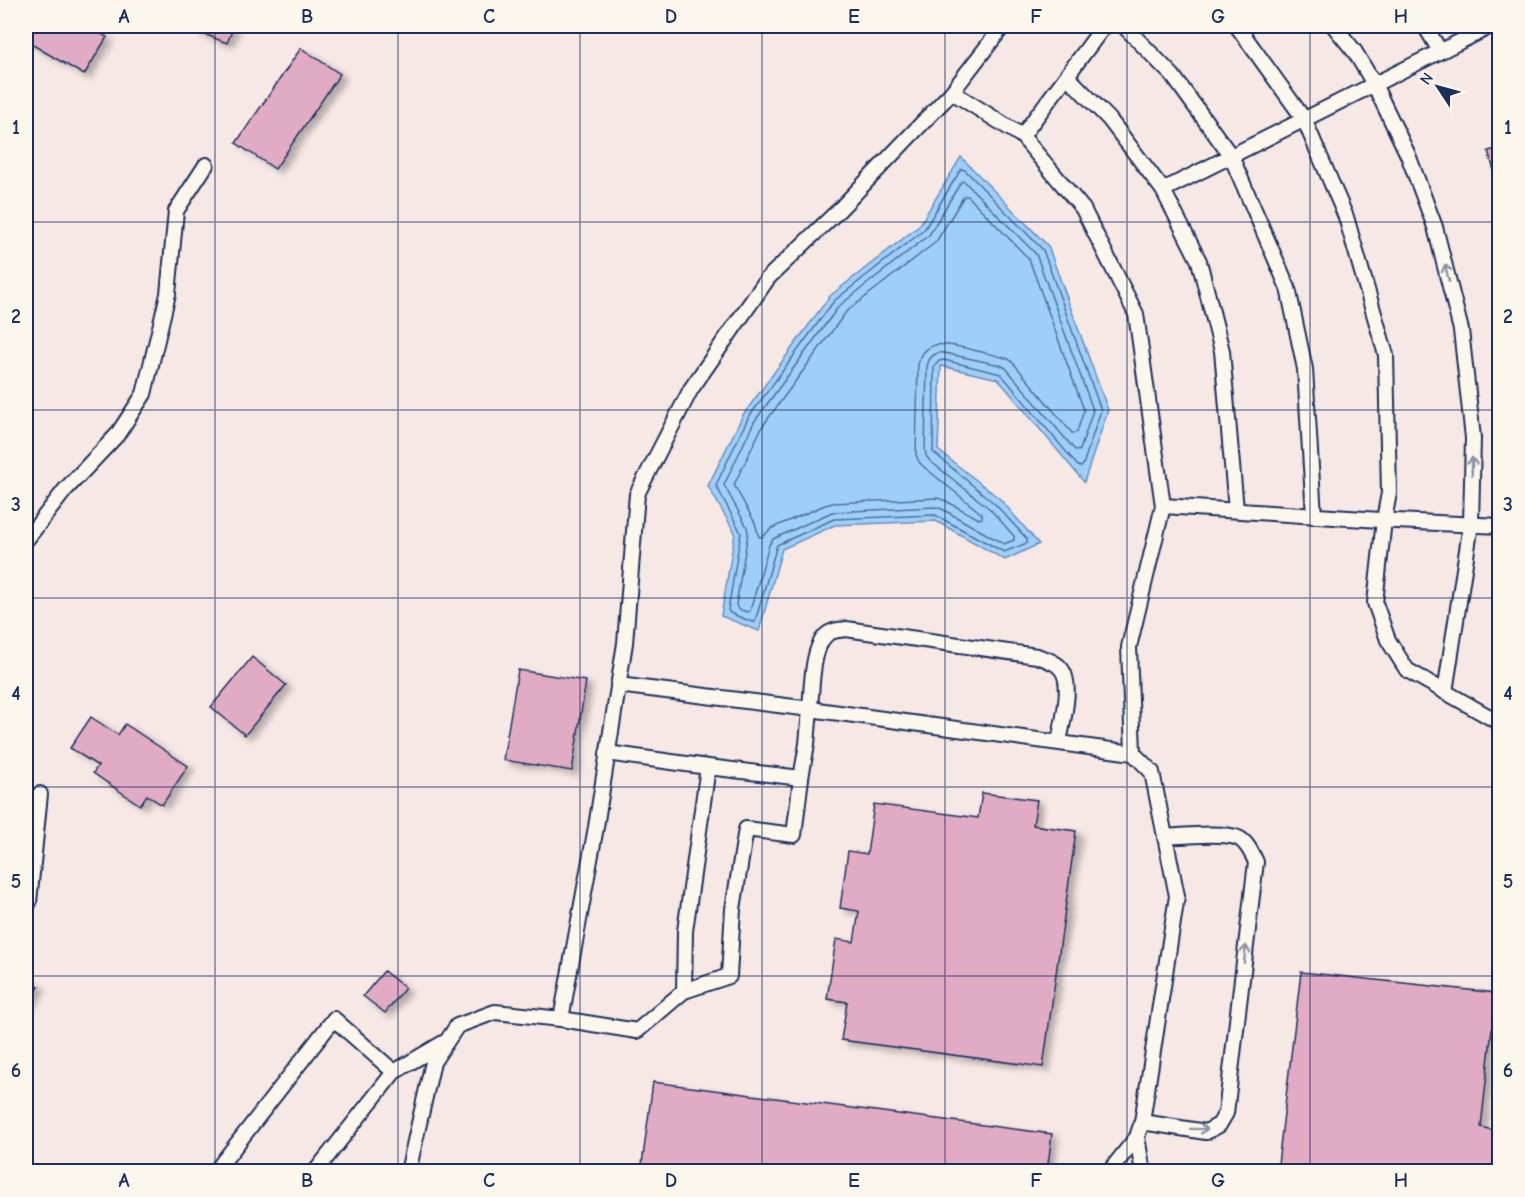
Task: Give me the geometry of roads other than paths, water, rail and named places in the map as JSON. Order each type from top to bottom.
[{"type":"lane","points":[[561,1019],[596,827],[625,643],[637,494],[691,389],[768,278],[839,210],[952,93],[1003,26]]},
{"type":"lane","points":[[1022,136],[1104,26]]},
{"type":"lane","points":[[1124,26],[1173,76],[1231,156],[1288,288],[1305,369],[1314,516]]},
{"type":"lane","points":[[1237,26],[1304,120],[1346,217],[1386,355],[1389,494],[1375,603],[1388,640],[1407,670],[1500,723]]},
{"type":"lane","points":[[1334,26],[1355,52],[1374,84],[1408,155],[1435,227],[1461,330],[1473,438],[1471,524],[1445,692]]},
{"type":"lane","points":[[1425,26],[1440,51]]},
{"type":"lane","points":[[1163,190],[1491,26]]},
{"type":"lane","points":[[1067,76],[1109,118],[1163,190],[1199,261],[1222,351],[1236,510]]},
{"type":"lane","points":[[952,93],[1022,136],[1083,209],[1136,314],[1163,506],[1129,647],[1133,753]]},
{"type":"lane","points":[[26,540],[66,490],[117,435],[144,394],[168,294],[176,211],[206,165]]},
{"type":"lane","points":[[1163,506],[1500,526]]},
{"type":"lane","points":[[409,1171],[433,1062],[457,1026],[495,1012],[561,1019],[637,1031],[684,992],[729,976],[734,909],[746,829],[794,835],[807,744],[815,657],[819,646],[831,632],[846,629],[1037,656],[1052,662],[1062,670],[1067,682],[1059,742]]},
{"type":"lane","points":[[618,685],[1133,753],[1152,772],[1177,896],[1142,1122],[1137,1137],[1109,1172]]},
{"type":"lane","points":[[607,753],[801,778]]},
{"type":"lane","points":[[684,992],[685,932],[708,767]]},
{"type":"lane","points":[[26,907],[29,902],[40,794]]},
{"type":"lane","points":[[1142,1122],[1206,1132],[1219,1125],[1226,1113],[1256,862],[1250,849],[1239,838],[1222,834],[1165,837]]},
{"type":"lane","points":[[215,1172],[334,1019],[394,1072]]},
{"type":"lane","points":[[315,1172],[394,1072],[447,1040]]},
{"type":"lane","points":[[1137,1137],[1143,1172]]},
{"type":"water","points":[[961,157],[1048,246],[1108,410],[1084,482],[998,379],[941,366],[938,450],[1000,499],[1039,544],[1005,560],[936,521],[835,525],[782,549],[759,631],[721,616],[735,533],[708,486],[743,415],[830,296],[919,226]]}]
